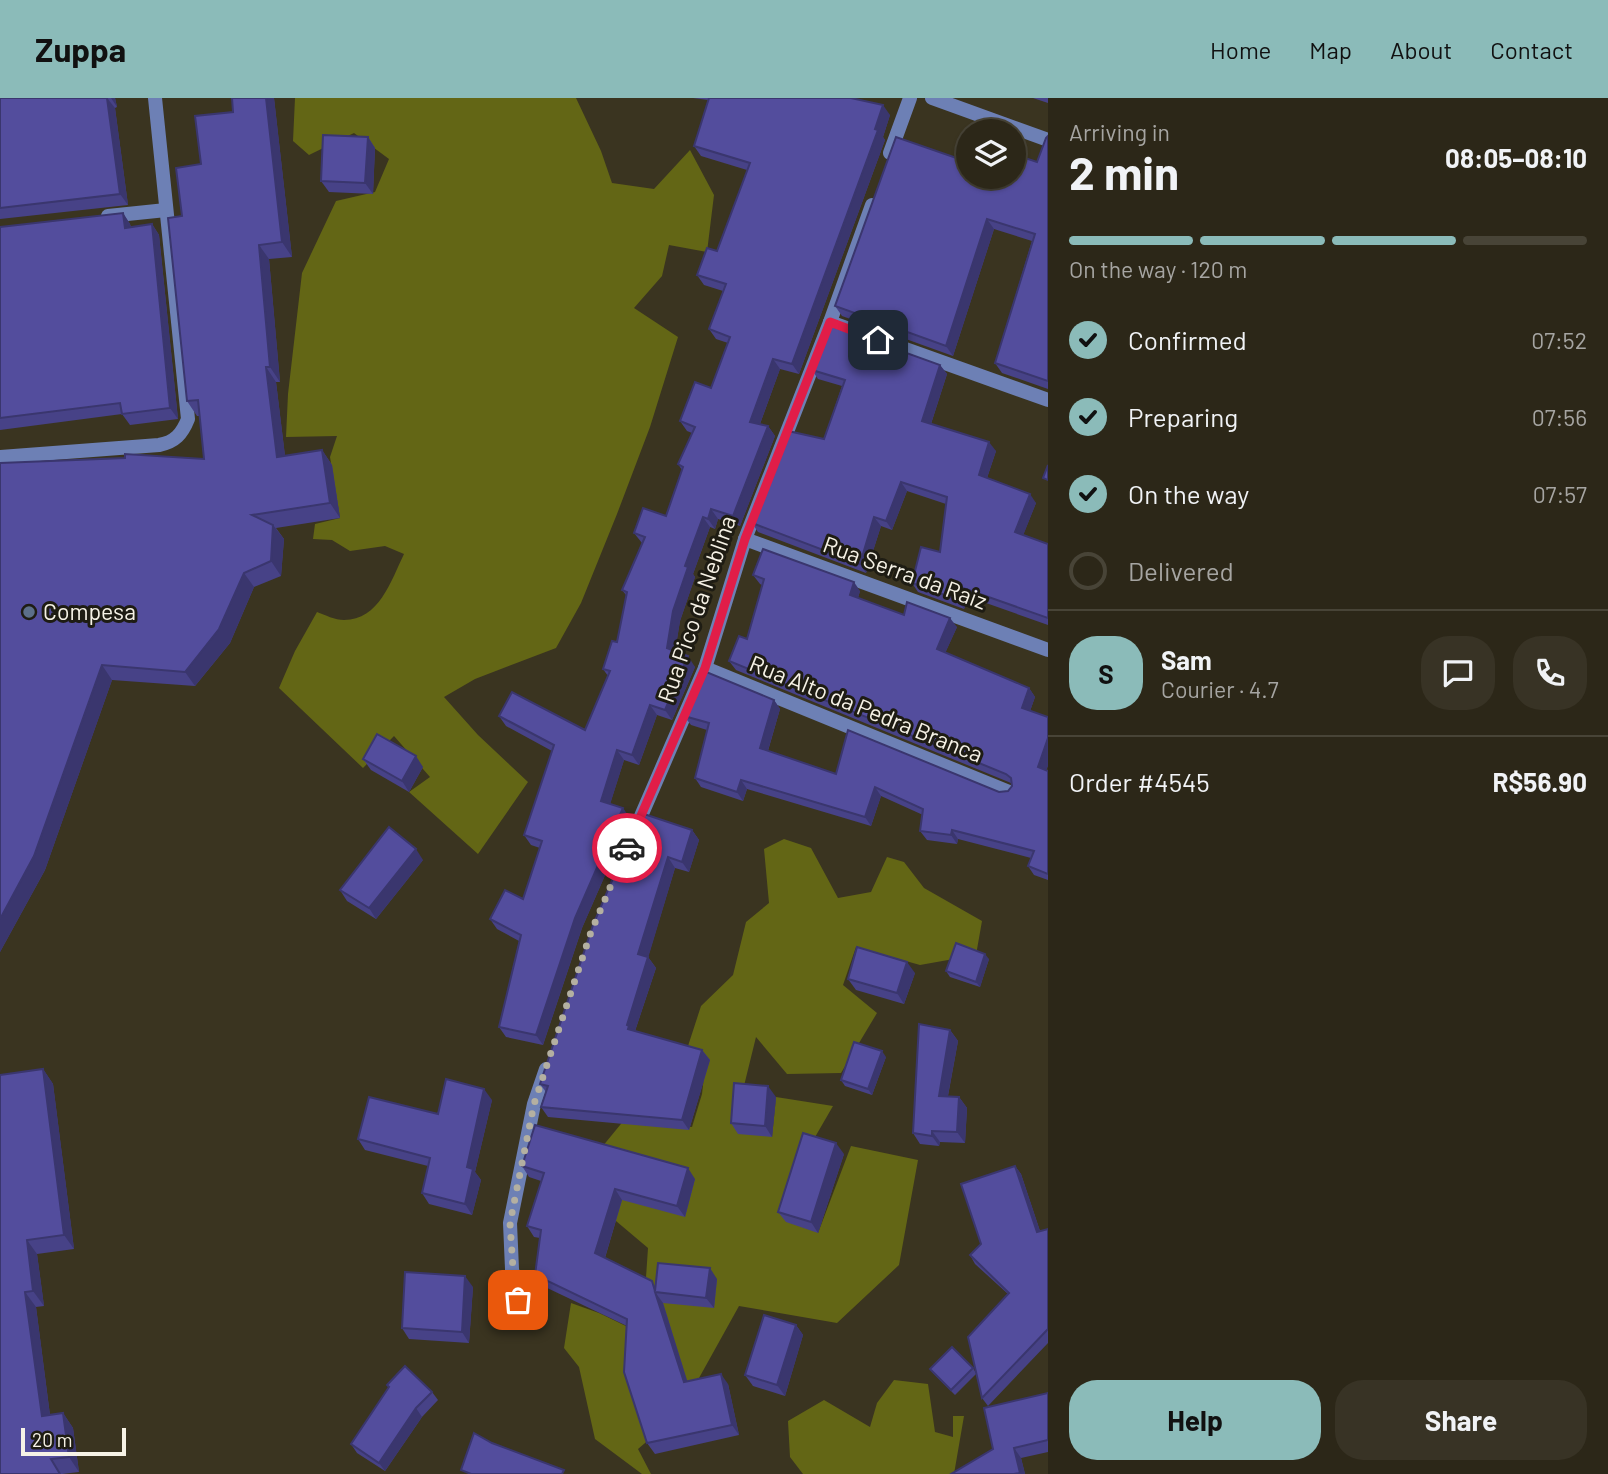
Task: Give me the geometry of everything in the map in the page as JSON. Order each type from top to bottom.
[{"type":"street","points":[[0,457],[159,445],[177,439],[188,419],[155,98]]},
{"type":"street","name":"Rua Pico da Neblina","points":[[629,844],[705,668],[745,539],[830,322],[910,98]]},
{"type":"street","points":[[932,98],[1048,140]]},
{"type":"street","points":[[97,218],[166,210]]},
{"type":"street","points":[[830,322],[1048,400]]},
{"type":"street","name":"Rua Serra da Raiz","points":[[745,539],[1048,650]]},
{"type":"street","name":"Rua Alto da Pedra Branca","points":[[705,668],[1009,792]]},
{"type":"street","points":[[518,1300],[510,1223],[534,1104],[552,1051]]},
{"type":"shaded area","points":[[295,98],[576,98],[601,151],[612,183],[654,189],[690,150],[714,195],[707,252],[669,245],[662,276],[634,308],[678,337],[650,427],[581,603],[556,648],[475,679],[444,697],[478,735],[528,782],[478,854],[409,792],[430,777],[394,736],[363,768],[279,688],[295,651],[317,612],[344,620],[366,613],[375,606],[389,587],[404,554],[385,546],[350,551],[332,540],[313,539],[315,524],[340,518],[330,457],[337,436],[286,437],[288,394],[302,273],[336,201],[375,192],[389,159],[354,133],[309,155],[293,141]]},
{"type":"shaded area","points":[[784,839],[811,848],[838,898],[871,892],[887,857],[904,862],[924,888],[982,921],[976,955],[920,965],[856,947],[843,985],[877,1013],[841,1073],[787,1074],[756,1037],[742,1094],[772,1137],[776,1097],[833,1106],[811,1144],[818,1233],[851,1146],[918,1160],[899,1265],[837,1323],[739,1306],[679,1414],[638,1449],[651,1474],[642,1474],[595,1439],[579,1367],[564,1348],[571,1303],[628,1327],[645,1292],[648,1248],[616,1221],[593,1158],[625,1119],[692,1127],[702,1094],[704,1076],[688,1046],[701,1006],[733,975],[746,922],[769,903],[764,849]]},
{"type":"shaded area","points":[[894,1380],[928,1384],[935,1432],[953,1437],[953,1416],[964,1416],[954,1474],[803,1474],[790,1457],[788,1421],[824,1400],[870,1427],[877,1403]]},
{"type":"building","points":[[0,98],[107,98],[120,194],[0,208]]},
{"type":"building","points":[[232,98],[266,98],[282,242],[259,245],[270,367],[266,367],[277,457],[322,450],[330,503],[252,515],[273,525],[271,561],[244,573],[219,629],[185,672],[102,665],[34,856],[0,919],[0,463],[125,458],[125,454],[204,459],[198,400],[187,401],[168,218],[182,216],[176,168],[201,164],[195,116],[233,112]]},
{"type":"building","points":[[709,98],[851,98],[883,105],[875,129],[878,130],[792,364],[773,359],[750,422],[768,426],[733,516],[711,509],[708,519],[703,517],[685,566],[688,567],[673,611],[667,648],[688,656],[665,710],[650,705],[632,755],[617,750],[601,801],[623,808],[575,918],[536,1035],[499,1027],[521,935],[490,919],[505,890],[523,899],[542,841],[524,835],[554,745],[499,716],[512,692],[585,730],[610,671],[603,669],[612,641],[617,642],[627,592],[622,590],[645,537],[634,533],[643,508],[666,516],[683,467],[678,464],[695,427],[680,421],[695,382],[711,388],[730,337],[709,329],[726,284],[697,275],[707,248],[717,251],[750,163],[694,146]]},
{"type":"building","points":[[323,135],[368,137],[365,183],[321,181]]},
{"type":"building","points":[[1048,136],[1048,381],[995,363],[1035,234],[987,219],[946,346],[835,306],[896,137],[956,158],[956,189],[1026,189],[1026,158],[1037,162]]},
{"type":"building","points":[[123,213],[125,228],[152,224],[170,408],[122,414],[120,403],[0,418],[0,227]]},
{"type":"building","points":[[829,325],[940,365],[922,421],[989,442],[979,475],[1030,494],[1015,532],[1048,544],[1048,618],[963,588],[958,600],[912,583],[921,547],[940,552],[947,497],[901,482],[886,521],[874,517],[860,564],[752,523],[788,431],[824,439],[845,380],[812,370]]},
{"type":"building","points":[[1048,465],[1048,480],[1043,478]]},
{"type":"building","points":[[763,549],[854,582],[850,595],[904,615],[907,602],[950,618],[937,649],[1029,688],[1022,708],[1048,717],[1048,738],[1038,767],[1048,771],[1048,874],[1028,866],[1034,851],[952,830],[951,835],[920,831],[923,809],[875,787],[865,817],[741,780],[737,792],[695,778],[709,723],[684,716],[704,671],[774,700],[760,748],[836,774],[848,730],[999,792],[1008,791],[1012,786],[1011,778],[1006,774],[729,661],[739,636],[747,639],[764,579],[753,575]]},
{"type":"building","points":[[377,734],[416,756],[402,781],[363,759]]},
{"type":"building","points":[[641,813],[692,830],[682,862],[668,857],[638,954],[648,957],[627,1025],[628,1029],[702,1050],[682,1120],[541,1107],[548,1086],[540,1084],[593,925]]},
{"type":"building","points":[[389,827],[416,849],[369,908],[340,890]]},
{"type":"building","points":[[956,943],[985,954],[976,982],[946,971]]},
{"type":"building","points":[[857,947],[907,962],[897,993],[848,979]]},
{"type":"building","points":[[919,1024],[950,1030],[939,1096],[959,1097],[957,1132],[932,1131],[932,1136],[913,1133]]},
{"type":"building","points":[[854,1042],[882,1051],[868,1089],[841,1080]]},
{"type":"building","points":[[43,1069],[64,1235],[27,1240],[33,1291],[25,1292],[42,1416],[63,1413],[69,1457],[51,1459],[60,1474],[0,1474],[0,1075]]},
{"type":"building","points":[[446,1079],[484,1089],[467,1167],[473,1169],[465,1204],[422,1193],[430,1158],[358,1139],[369,1097],[438,1114]]},
{"type":"building","points":[[734,1083],[768,1086],[765,1126],[731,1123]]},
{"type":"building","points":[[535,1125],[688,1168],[677,1206],[615,1189],[595,1253],[652,1281],[655,1291],[658,1263],[710,1268],[706,1298],[655,1292],[684,1382],[721,1374],[732,1425],[647,1443],[624,1372],[627,1319],[535,1275],[541,1230],[527,1226],[544,1173],[522,1166]]},
{"type":"building","points":[[803,1133],[836,1143],[811,1222],[778,1212]]},
{"type":"building","points":[[1015,1166],[1037,1232],[1048,1229],[1048,1329],[982,1398],[968,1337],[1009,1293],[970,1255],[981,1244],[961,1184]]},
{"type":"building","points":[[405,1272],[465,1276],[462,1332],[402,1328]]},
{"type":"building","points":[[764,1315],[796,1325],[777,1385],[745,1375]]},
{"type":"building","points":[[952,1347],[973,1368],[951,1390],[930,1369]]},
{"type":"building","points":[[405,1366],[432,1392],[416,1408],[379,1463],[351,1444],[389,1387],[387,1385]]},
{"type":"building","points":[[1048,1393],[1048,1440],[1014,1448],[1020,1473],[951,1474],[993,1449],[984,1408]]},
{"type":"building","points":[[474,1433],[492,1443],[564,1470],[562,1474],[471,1474],[461,1470]]},
{"type":"way so far","points":[[518,1300],[510,1223],[534,1104],[591,932],[627,848]]},
{"type":"place","name":"Compesa","points":[[29,612]]},
{"type":"route","points":[[627,848],[705,668],[745,539],[830,322],[878,340]]}]
